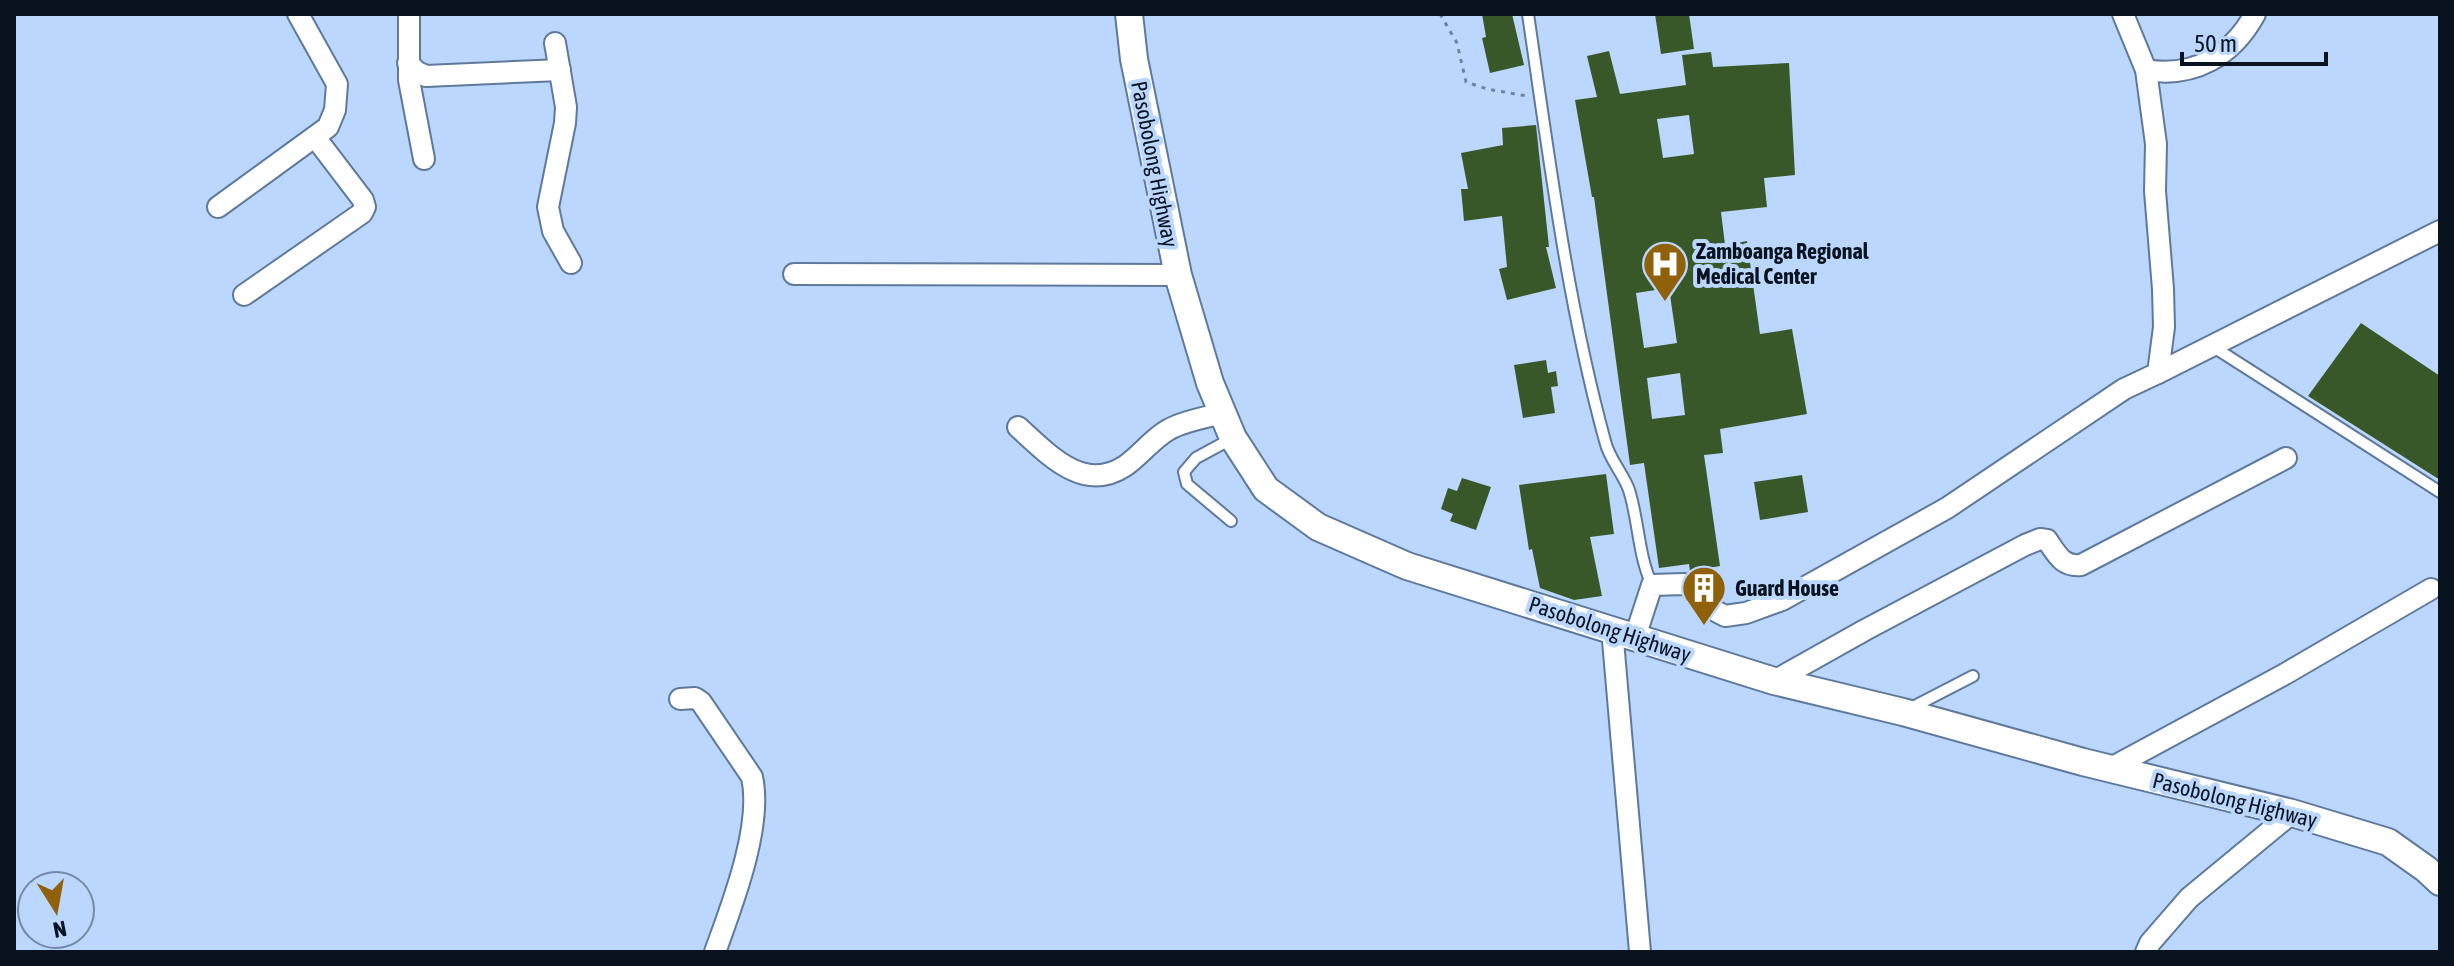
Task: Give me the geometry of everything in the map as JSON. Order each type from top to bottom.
[{"type":"street","points":[[218,207],[328,127],[335,110],[337,84],[298,14]]},
{"type":"street","points":[[409,14],[411,100],[424,159]]},
{"type":"street","name":"Pasobolong Highway","points":[[1129,14],[1134,59],[1178,275],[1222,413],[1233,438],[1266,489],[1318,527],[1407,566],[1774,681],[1903,712],[2109,769],[2292,813],[2388,842],[2440,882]]},
{"type":"street","points":[[2123,14],[2146,70],[2156,144],[2155,191],[2164,327],[2158,373]]},
{"type":"street","points":[[2146,70],[2167,73],[2196,67],[2228,50],[2244,34],[2255,14]]},
{"type":"street","points":[[555,43],[566,107],[548,207],[553,231],[571,263]]},
{"type":"street","points":[[408,63],[426,76],[560,70]]},
{"type":"street","points":[[244,295],[362,213],[365,207],[363,200],[315,137]]},
{"type":"street","points":[[1640,952],[1624,633],[1652,585],[1684,584],[1696,588],[1712,609],[1725,616],[1746,613],[1782,600],[1947,508],[2124,389],[2440,231]]},
{"type":"street","points":[[794,274],[1178,275]]},
{"type":"street","points":[[1018,427],[1063,467],[1080,474],[1100,475],[1123,468],[1169,429],[1222,413]]},
{"type":"street","points":[[1774,681],[2025,545],[2040,539],[2047,540],[2058,557],[2067,564],[2081,565],[2286,458]]},
{"type":"street","points":[[2109,769],[2285,674],[2431,589]]},
{"type":"street","points":[[680,699],[695,698],[701,702],[752,777],[754,788],[753,833],[715,952]]},
{"type":"street","points":[[2146,952],[2150,943],[2189,898],[2292,813]]},
{"type":"lane","points":[[1528,14],[1539,98],[1581,339],[1606,445],[1629,489],[1645,570],[1652,585]]},
{"type":"lane","points":[[2212,346],[2440,492]]},
{"type":"lane","points":[[1231,521],[1187,484],[1184,472],[1196,458],[1233,438]]},
{"type":"lane","points":[[1903,712],[1973,676]]},
{"type":"path","points":[[1440,14],[1457,43],[1466,82],[1539,98]]},
{"type":"building","points":[[1482,14],[1512,14],[1524,65],[1490,73],[1482,38],[1486,37]]},
{"type":"building","points":[[1655,14],[1689,14],[1694,49],[1661,54]]},
{"type":"building","points":[[1609,51],[1620,94],[1686,85],[1682,55],[1711,52],[1713,67],[1789,63],[1795,175],[1764,178],[1767,207],[1721,212],[1725,245],[1747,241],[1760,334],[1792,329],[1807,414],[1720,429],[1723,453],[1704,455],[1720,566],[1690,571],[1689,564],[1659,568],[1644,463],[1630,465],[1594,197],[1575,100],[1597,97],[1587,56]],"holes":[[[1689,115],[1694,154],[1663,158],[1657,119]],[[1669,288],[1677,343],[1644,348],[1636,293]],[[1680,373],[1685,415],[1652,419],[1647,378]]]},
{"type":"building","points":[[1536,125],[1549,247],[1546,247],[1556,288],[1507,300],[1499,269],[1507,267],[1502,216],[1464,221],[1461,189],[1468,189],[1461,153],[1503,145],[1502,128]]},
{"type":"building","points":[[2361,323],[2440,376],[2440,480],[2308,396]]},
{"type":"building","points":[[1546,360],[1548,373],[1556,371],[1558,386],[1551,387],[1555,413],[1523,418],[1514,365]]},
{"type":"building","points":[[1606,474],[1614,534],[1590,537],[1602,596],[1574,600],[1540,588],[1532,549],[1529,550],[1519,485]]},
{"type":"building","points":[[1802,475],[1808,512],[1760,520],[1754,482]]},
{"type":"building","points":[[1462,478],[1491,487],[1476,530],[1450,521],[1453,514],[1441,509],[1448,488],[1457,491]]},
{"type":"place","name":"Zamboanga Regional Medical Center","points":[[1665,303]]},
{"type":"place","name":"Guard House","points":[[1704,627]]}]
